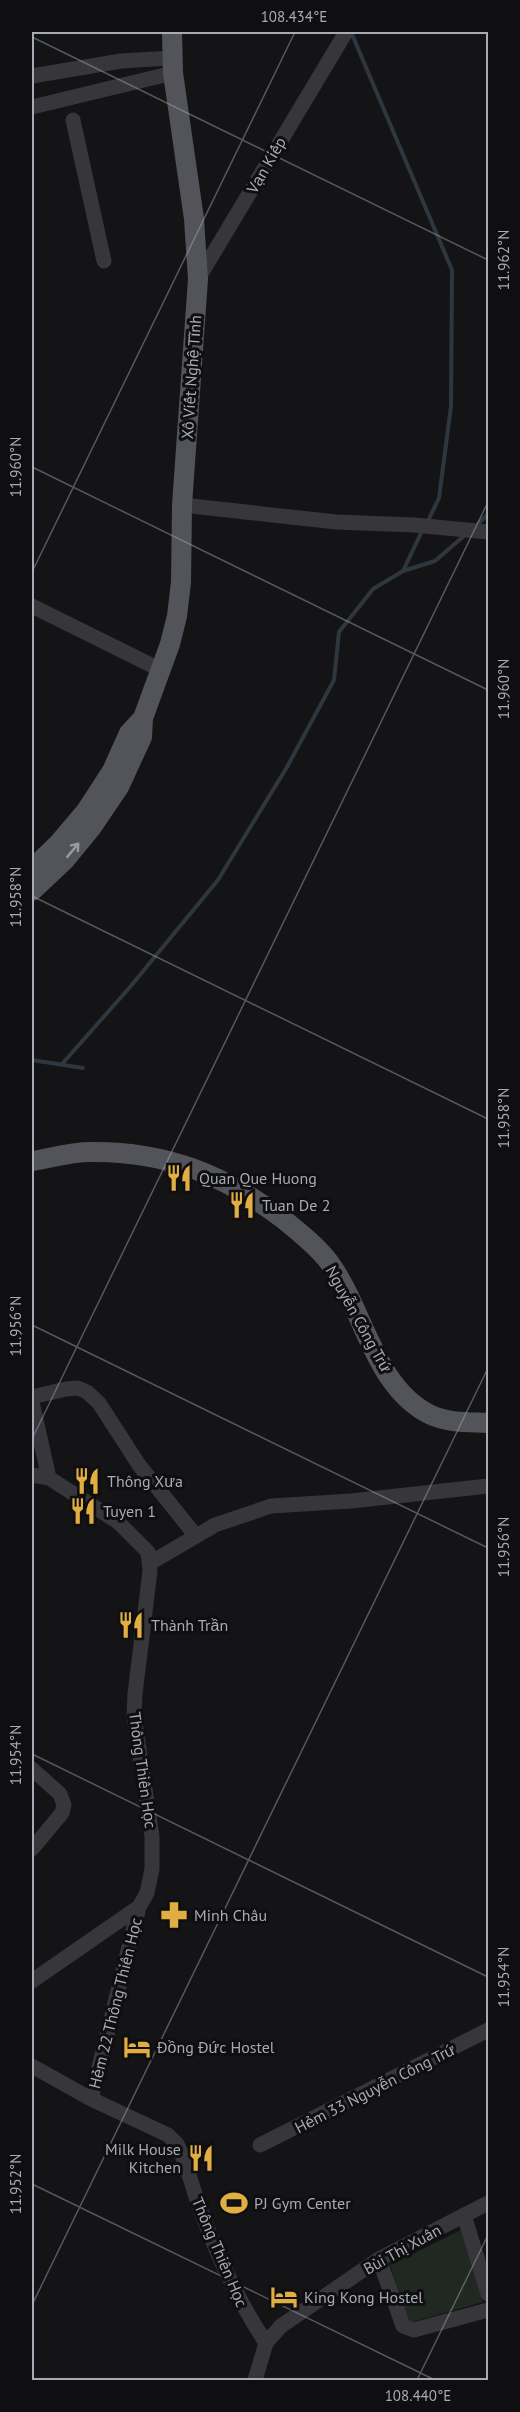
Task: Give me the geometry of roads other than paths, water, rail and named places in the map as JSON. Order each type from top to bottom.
[{"type":"main road","name":"Xô Viết Nghệ Tĩnh","points":[[32,891],[64,860],[92,827],[119,787],[142,737],[143,718],[161,670],[177,616],[181,582],[183,505],[198,279],[194,219],[172,66],[172,32]]},
{"type":"main road","name":"Xô Viết Nghệ Tĩnh","points":[[32,869],[58,844],[86,811],[112,771],[129,733],[143,718]]},
{"type":"main road","name":"Nguyễn Công Trứ","points":[[32,1161],[89,1152],[149,1156],[181,1163],[231,1184],[298,1230],[329,1262],[345,1288],[379,1359],[399,1390],[407,1398],[431,1415],[451,1421],[489,1424]]},
{"type":"street","name":"Vạn Kiếp","points":[[198,279],[346,32]]},
{"type":"street","points":[[32,76],[121,61],[172,66]]},
{"type":"street","points":[[32,107],[172,66]]},
{"type":"street","points":[[73,120],[104,261]]},
{"type":"street","points":[[183,505],[336,522],[419,525],[485,532]]},
{"type":"street","points":[[32,606],[161,670]]},
{"type":"street","points":[[32,1397],[66,1389],[78,1388],[87,1392],[99,1403],[139,1465],[196,1536]]},
{"type":"street","points":[[32,1402],[49,1478]]},
{"type":"street","points":[[32,1475],[49,1478],[125,1527],[148,1552],[150,1563],[196,1536],[240,1515],[277,1505],[351,1501],[489,1486]]},
{"type":"street","name":"Thông Thiên Học","points":[[139,1907],[149,1884],[153,1851],[135,1716],[135,1694],[150,1563]]},
{"type":"street","points":[[32,1769],[60,1794],[64,1805],[62,1813],[32,1849]]},
{"type":"street","points":[[32,1981],[139,1907]]},
{"type":"street","name":"Hẻm 22 Thông Thiên Học","points":[[91,2099],[139,1907]]},
{"type":"street","name":"Hẻm 33 Nguyễn Công Trứ","points":[[260,2145],[489,2030]]},
{"type":"street","name":"Thông Thiên Học","points":[[32,2066],[91,2099],[168,2135],[177,2144],[227,2276],[245,2311],[266,2343]]},
{"type":"street","name":"Bùi Thị Xuân","points":[[255,2380],[266,2343],[281,2326],[379,2259],[489,2203]]},
{"type":"street","points":[[464,2215],[489,2294]]},
{"type":"street","points":[[379,2259],[404,2326],[414,2330],[489,2310]]},
{"type":"waterway","points":[[351,32],[452,270],[451,406],[439,498],[427,523]]},
{"type":"waterway","points":[[476,526],[488,514]]},
{"type":"waterway","points":[[403,571],[423,529]]},
{"type":"waterway","points":[[62,1064],[130,987],[218,880],[287,767],[334,680],[339,632],[373,589],[403,571],[435,561],[465,535]]},
{"type":"waterway","points":[[32,1060],[83,1068]]},
{"type":"place","name":"Quan Que Huong","points":[[179,1178]]},
{"type":"place","name":"Tuan De 2","points":[[242,1205]]},
{"type":"place","name":"Thông Xưa","points":[[87,1481]]},
{"type":"place","name":"Tuyen 1","points":[[83,1511]]},
{"type":"place","name":"Thành Trần","points":[[131,1625]]},
{"type":"place","name":"Minh Châu","points":[[174,1915]]},
{"type":"place","name":"Đồng Đức Hostel","points":[[137,2047]]},
{"type":"place","name":"Milk House Kitchen","points":[[201,2158]]},
{"type":"place","name":"PJ Gym Center","points":[[234,2203]]},
{"type":"place","name":"King Kong Hostel","points":[[284,2297]]}]
